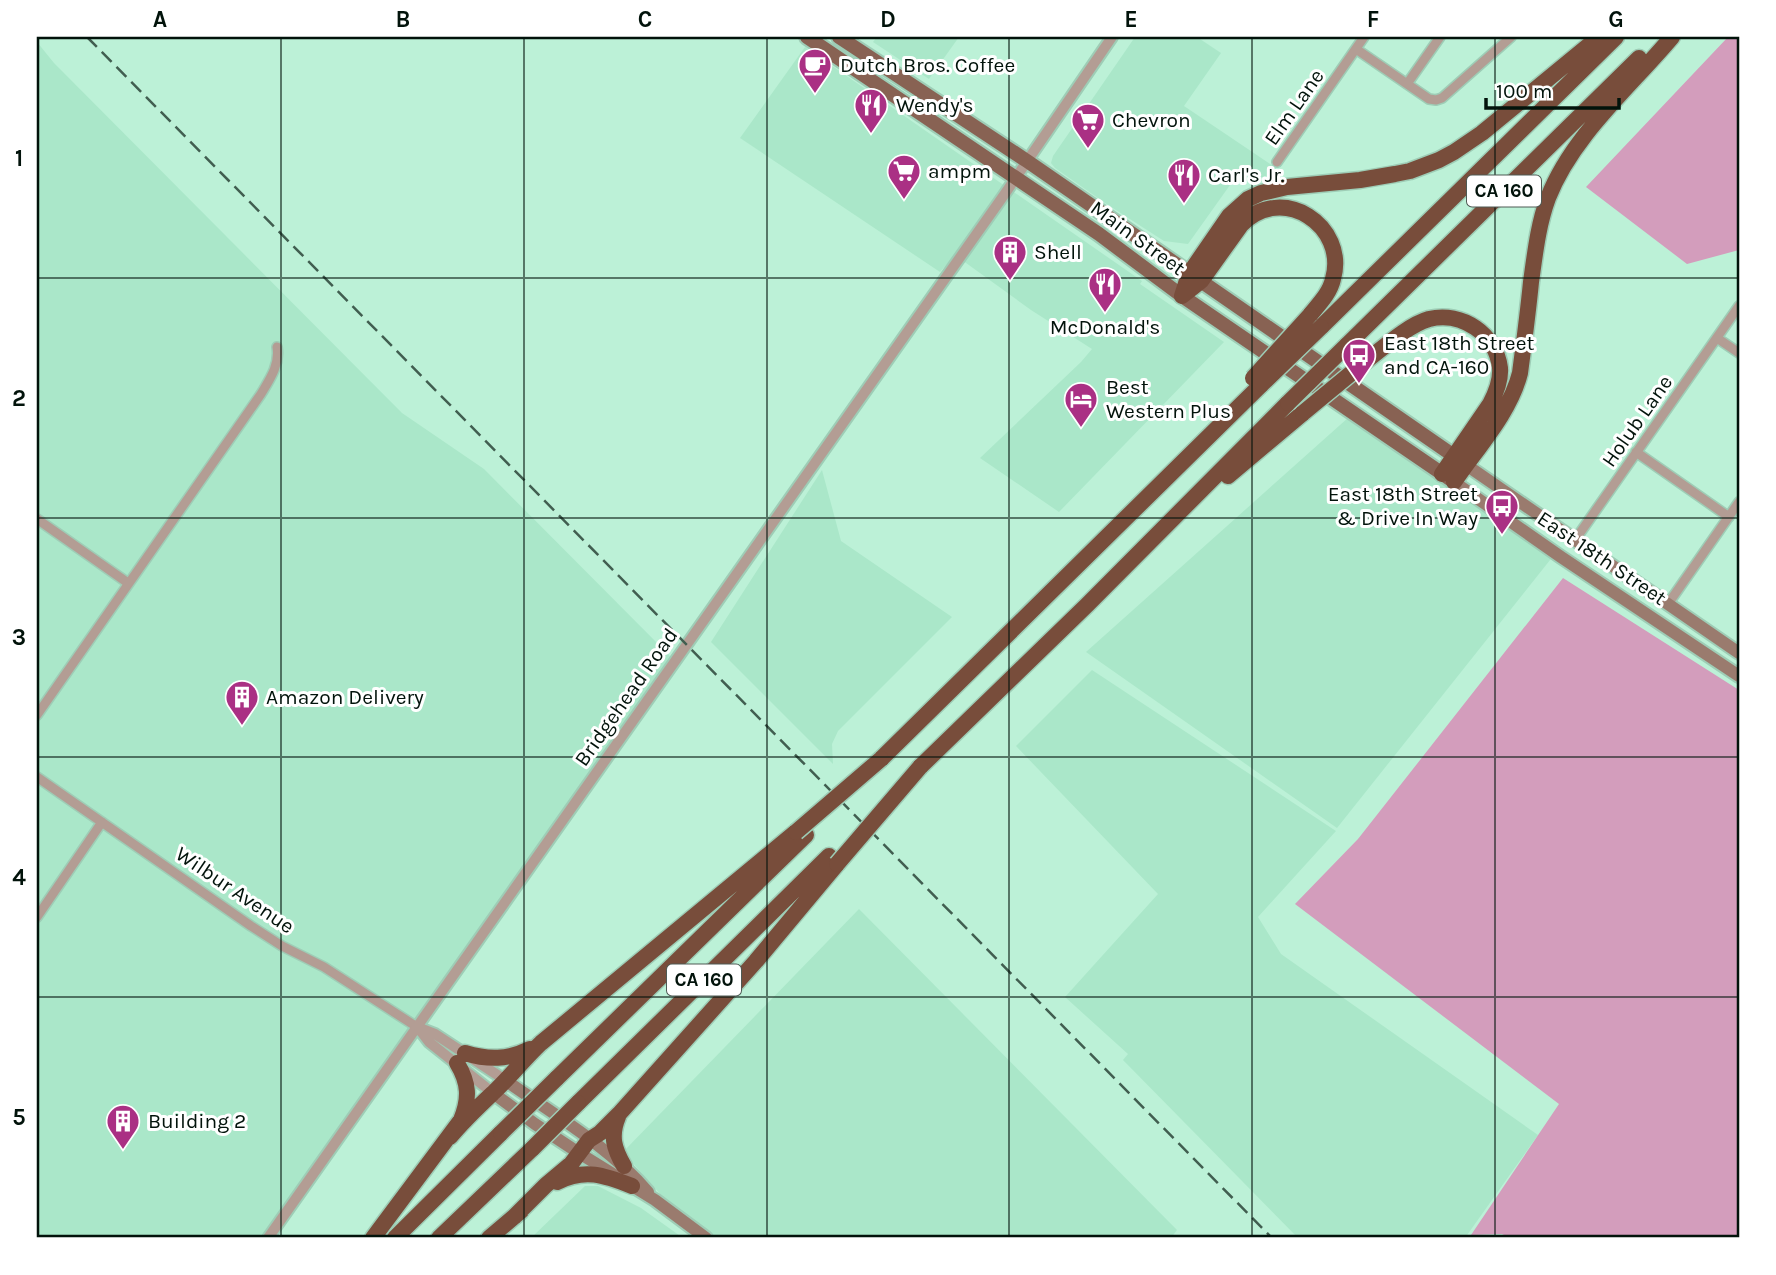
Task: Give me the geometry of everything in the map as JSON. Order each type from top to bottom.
[{"type":"highway","points":[[1182,296],[1224,222],[1248,199],[1287,187],[1360,180],[1410,171],[1439,160],[1482,133],[1599,37]]},
{"type":"highway","name":"CA 160","points":[[395,1238],[801,833],[881,759],[1101,543],[1315,321],[1616,37]]},
{"type":"highway","name":"CA 160","points":[[439,1238],[833,860],[920,767],[1661,37]]},
{"type":"highway","points":[[1460,460],[1504,410],[1516,387],[1536,242],[1554,184],[1585,137],[1672,37]]},
{"type":"highway","points":[[1195,277],[1248,217],[1272,208],[1298,211],[1309,216],[1326,234],[1335,256],[1329,290],[1315,321]]},
{"type":"highway","points":[[1087,604],[1109,592],[1208,494],[1366,361],[1425,320],[1438,318],[1452,318],[1474,326],[1485,335],[1492,345],[1500,369],[1497,392],[1448,478]]},
{"type":"highway","points":[[373,1238],[471,1112],[493,1093],[525,1058],[801,833]]},
{"type":"highway","points":[[514,1217],[571,1164],[589,1140],[620,1114],[756,961],[833,860]]},
{"type":"highway","points":[[450,1137],[461,1120],[468,1100],[461,1058],[509,1058],[541,1043]]},
{"type":"highway","points":[[620,1114],[613,1133],[613,1142],[624,1166]]},
{"type":"highway","points":[[489,1238],[556,1182],[576,1174],[599,1175],[632,1186]]},
{"type":"main road","name":"Main Street","points":[[807,37],[1099,234],[1182,296],[1448,478]]},
{"type":"main road","name":"Main Street","points":[[839,37],[1027,161],[1460,460]]},
{"type":"main road","name":"East 18th Street","points":[[1460,460],[1739,653]]},
{"type":"main road","name":"East 18th Street","points":[[1448,478],[1739,676]]},
{"type":"main road","name":"Wilbur Avenue","points":[[505,1080],[624,1166],[655,1200]]},
{"type":"main road","name":"Wilbur Avenue","points":[[493,1093],[535,1124],[655,1200],[706,1238]]},
{"type":"street","name":"Bridgehead Road","points":[[268,1238],[1112,37]]},
{"type":"street","name":"Elm Lane","points":[[1277,162],[1364,37]]},
{"type":"street","points":[[1407,84],[1440,37]]},
{"type":"street","points":[[1356,49],[1429,99],[1436,100],[1442,98],[1511,37]]},
{"type":"street","name":"Holub Lane","points":[[1575,540],[1739,306]]},
{"type":"street","points":[[1717,338],[1739,353]]},
{"type":"street","points":[[37,715],[261,394],[274,373],[279,356],[277,347]]},
{"type":"street","points":[[1636,452],[1729,517]]},
{"type":"street","points":[[1668,604],[1739,502]]},
{"type":"street","points":[[37,519],[128,583]]},
{"type":"street","name":"Wilbur Avenue","points":[[37,777],[282,946],[324,967],[417,1027],[435,1034],[493,1093]]},
{"type":"street","points":[[37,917],[102,822]]},
{"type":"street","name":"Wilbur Avenue","points":[[461,1058],[505,1080]]},
{"type":"shaded area","points":[[877,37],[959,37],[929,79],[873,42]]},
{"type":"shaded area","points":[[1135,37],[1197,37],[1221,53],[1184,106],[1276,168],[1272,175],[1230,185],[1188,244],[1164,241],[1105,203],[1051,163],[1053,156]]},
{"type":"shaded area","points":[[1728,37],[1739,37],[1739,250],[1687,264],[1586,187]]},
{"type":"shaded area","points":[[37,42],[54,63],[402,413],[484,469],[671,657],[262,1238],[37,1238]]},
{"type":"shaded area","points":[[805,47],[1142,281],[1140,284],[1224,342],[1059,512],[980,458],[1092,349],[1031,310],[955,255],[940,272],[740,138]]},
{"type":"shaded area","points":[[1349,417],[1554,555],[1337,828],[1086,652]]},
{"type":"shaded area","points":[[822,470],[841,541],[952,617],[838,731],[832,744],[833,764],[711,642]]},
{"type":"shaded area","points":[[1563,578],[1739,690],[1739,1238],[1510,1238],[1502,1234],[1471,1235],[1559,1104],[1295,904],[1358,839]]},
{"type":"shaded area","points":[[1092,670],[1336,831],[1258,917],[1281,954],[1538,1135],[1465,1238],[1298,1238],[1123,1060],[1128,1054],[1065,997],[1158,894],[1016,746]]},
{"type":"shaded area","points":[[859,909],[1177,1230],[1171,1238],[717,1238],[668,1203],[623,1152]]},
{"type":"shaded area","points":[[585,1186],[598,1186],[641,1208],[683,1238],[531,1238]]},
{"type":"railway","points":[[87,37],[1272,1238]]},
{"type":"place","name":"Dutch Bros. Coffee","points":[[815,95]]},
{"type":"place","name":"Wendy's","points":[[871,135]]},
{"type":"place","name":"Chevron","points":[[1088,150]]},
{"type":"place","name":"ampm","points":[[904,201]]},
{"type":"place","name":"Carl's Jr.","points":[[1184,205]]},
{"type":"place","name":"Shell","points":[[1010,282]]},
{"type":"place","name":"McDonald's","points":[[1105,314]]},
{"type":"place","name":"East 18th Street and CA-160","points":[[1359,385]]},
{"type":"place","name":"Best Western Plus","points":[[1081,429]]},
{"type":"place","name":"East 18th Street & Drive In Way","points":[[1502,536]]},
{"type":"place","name":"Amazon Delivery","points":[[242,727]]},
{"type":"place","name":"Building 2","points":[[123,1151]]}]
